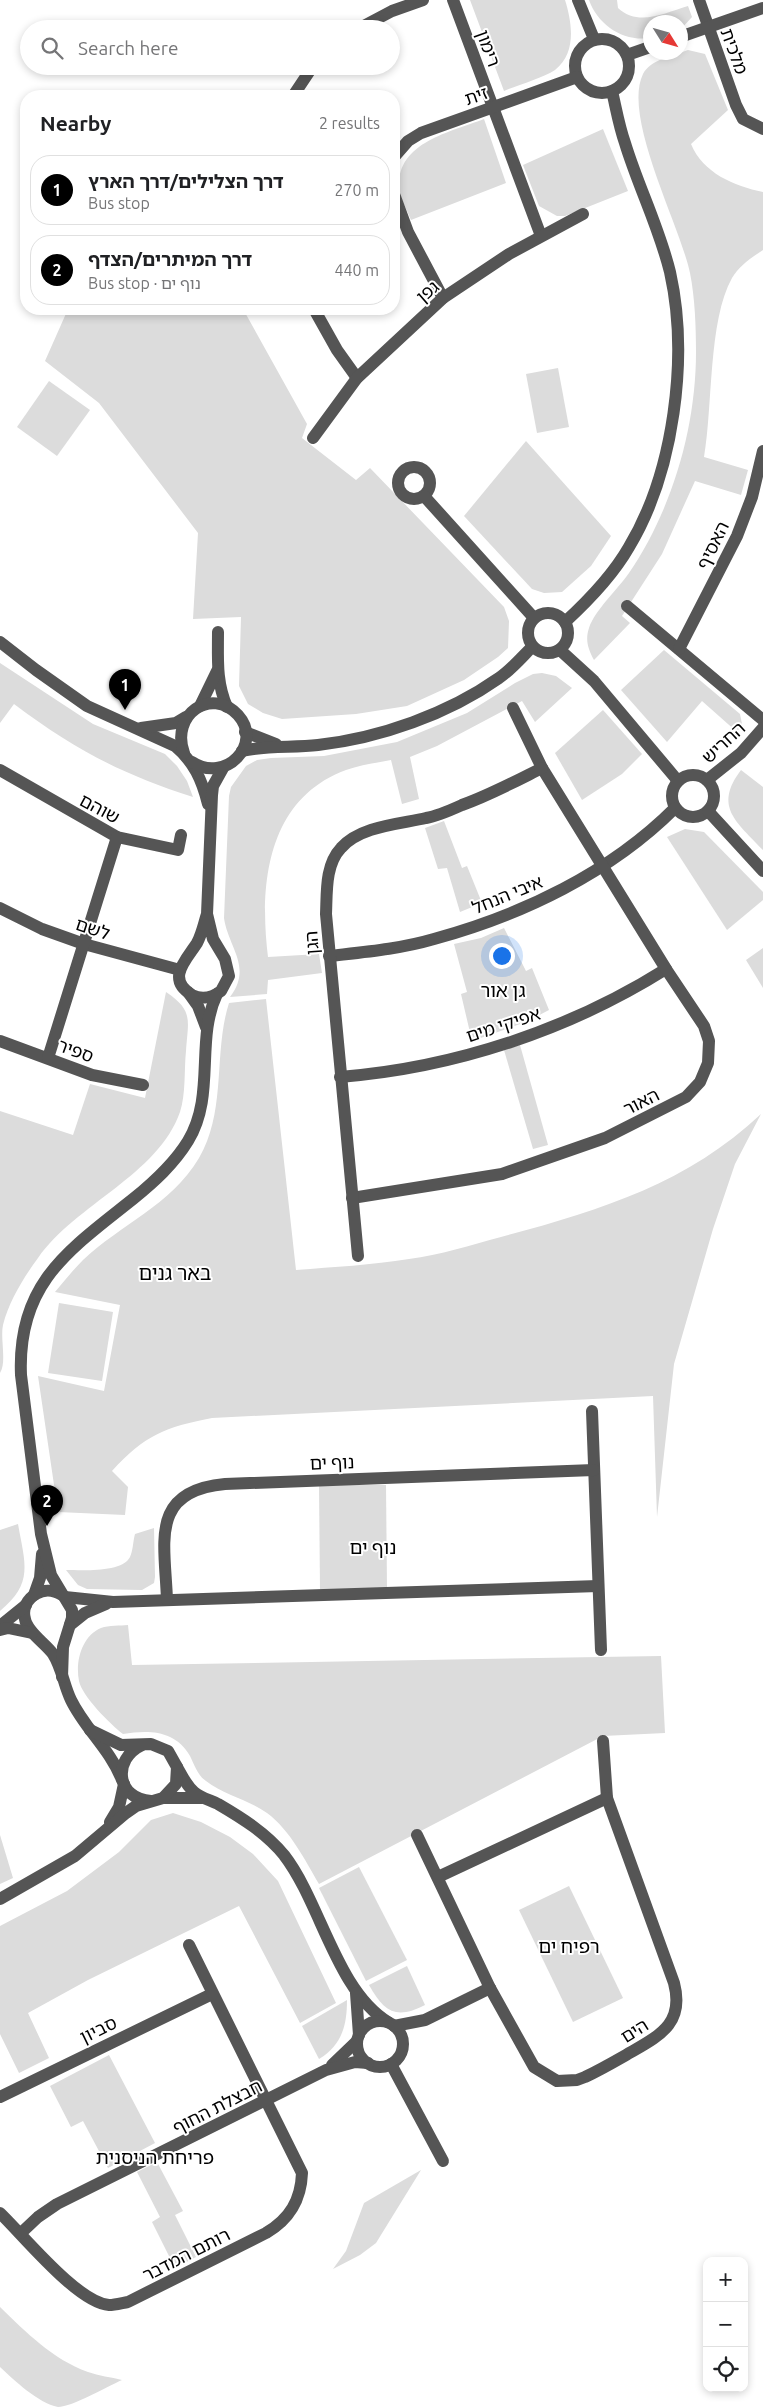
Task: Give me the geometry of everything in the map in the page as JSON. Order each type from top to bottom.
[{"type":"street","points":[[375,20],[392,11],[423,0]]},
{"type":"street","name":"רימון","points":[[453,0],[492,108]]},
{"type":"street","points":[[578,0],[594,39]]},
{"type":"street","name":"מלכית","points":[[699,0],[743,120],[763,129]]},
{"type":"street","points":[[688,34],[763,8]]},
{"type":"street","points":[[594,39],[612,40],[619,44],[627,56],[629,67],[627,77],[621,86],[612,91],[599,93],[591,91],[583,86],[577,77],[574,65],[576,55],[582,47],[594,39]]},
{"type":"street","points":[[627,56],[643,50]]},
{"type":"street","points":[[296,90],[307,75]]},
{"type":"street","name":"זית","points":[[400,150],[408,141],[421,133],[577,77]]},
{"type":"street","points":[[565,622],[582,607],[609,576],[630,547],[661,475],[673,422],[677,380],[678,328],[670,272],[624,142],[612,91]]},
{"type":"street","points":[[492,108],[541,236]]},
{"type":"street","points":[[400,210],[408,232],[443,298]]},
{"type":"street","name":"גפן","points":[[313,438],[358,378],[443,298],[541,236],[583,214]]},
{"type":"street","points":[[317,315],[337,350],[358,378]]},
{"type":"street","name":"האסיף","points":[[679,650],[737,536],[752,497],[763,451]]},
{"type":"street","points":[[424,496],[534,618]]},
{"type":"street","points":[[627,606],[763,720]]},
{"type":"street","points":[[552,613],[565,622],[568,635],[567,642],[560,650],[543,653],[532,647],[528,631],[534,618],[540,614],[552,613]]},
{"type":"street","points":[[218,632],[217,671],[220,691],[227,707]]},
{"type":"street","points":[[0,642],[87,706],[175,746],[205,769],[224,768],[231,764],[242,751],[245,732],[238,715],[227,707],[218,704],[200,706]]},
{"type":"street","points":[[242,751],[281,746],[317,745],[352,739],[399,727],[472,695],[501,678],[532,647]]},
{"type":"street","points":[[560,650],[594,681],[678,781]]},
{"type":"street","points":[[136,728],[164,726],[186,717],[200,706],[217,671]]},
{"type":"street","points":[[513,708],[542,768],[602,867]]},
{"type":"street","points":[[186,717],[180,735],[187,757],[203,785],[210,816]]},
{"type":"street","name":"החריש","points":[[707,780],[741,753],[763,728]]},
{"type":"street","points":[[245,732],[281,746]]},
{"type":"street","points":[[62,1677],[62,1647],[72,1610],[51,1575],[41,1534],[21,1375],[22,1340],[28,1313],[44,1282],[66,1254],[151,1184],[173,1162],[189,1141],[200,1113],[204,1094],[207,1029],[212,1005],[217,994],[227,984],[229,976],[225,959],[213,939],[207,914],[210,816],[213,786],[224,768]]},
{"type":"street","name":"הגן","points":[[358,1256],[329,956],[327,882],[332,864],[341,847],[363,833],[412,819],[427,818],[463,805],[542,768]]},
{"type":"street","name":"שוהם","points":[[0,770],[117,837],[178,850],[181,835]]},
{"type":"street","points":[[696,775],[707,780],[714,792],[712,806],[708,811],[691,818],[679,813],[675,808],[672,791],[678,781],[683,777],[696,775]]},
{"type":"street","name":"איבי הנחל","points":[[329,956],[368,952],[432,940],[488,922],[552,895],[602,867],[653,830],[675,808]]},
{"type":"street","points":[[708,811],[763,871]]},
{"type":"street","points":[[48,1058],[117,837]]},
{"type":"street","name":"האור","points":[[352,1198],[502,1174],[605,1138],[686,1097],[700,1082],[708,1063],[709,1041],[704,1026],[602,867]]},
{"type":"street","name":"לשם","points":[[0,908],[42,929],[84,944],[153,965],[180,970]]},
{"type":"street","points":[[207,914],[198,941],[182,962],[180,970],[180,979],[198,1006],[207,1029]]},
{"type":"street","points":[[190,953],[203,948],[211,949],[225,959]]},
{"type":"street","name":"אפיקי מים","points":[[340,1078],[387,1074],[512,1042],[610,1002],[666,969]]},
{"type":"street","points":[[188,992],[195,996],[206,998],[217,994]]},
{"type":"street","name":"ספיר","points":[[0,1041],[92,1075],[143,1085]]},
{"type":"street","points":[[592,1411],[601,1650]]},
{"type":"street","name":"נוף ים","points":[[167,1600],[164,1534],[168,1516],[178,1501],[197,1488],[225,1484],[594,1470]]},
{"type":"street","points":[[41,1534],[40,1578],[30,1600],[25,1621],[54,1656],[70,1700],[115,1762],[130,1794],[139,1799],[202,1798]]},
{"type":"street","points":[[0,1628],[30,1600],[45,1590],[63,1596],[114,1602],[598,1586]]},
{"type":"street","points":[[0,1628],[8,1628],[52,1638],[59,1636],[69,1626],[94,1608],[114,1602]]},
{"type":"street","points":[[90,1730],[120,1745],[160,1746],[168,1751],[184,1781],[202,1798],[233,1813],[262,1833],[284,1856],[301,1883],[355,1991],[375,2014],[400,2032],[403,2045]]},
{"type":"street","name":"הים","points":[[417,1835],[490,1988],[534,2067],[557,2080],[577,2080],[591,2074],[658,2037],[670,2024],[676,2006],[675,1989],[607,1798],[603,1741]]},
{"type":"street","points":[[100,1836],[119,1808],[123,1782],[122,1770],[126,1758],[134,1749],[142,1745]]},
{"type":"street","points":[[0,1899],[75,1856],[131,1809],[157,1800],[176,1784],[177,1767]]},
{"type":"street","points":[[438,1877],[607,1798]]},
{"type":"street","points":[[189,1945],[267,2100]]},
{"type":"street","points":[[358,2038],[366,2025],[380,2021],[391,2024],[425,2020],[490,1988]]},
{"type":"street","points":[[355,1991],[358,2010],[359,2053],[368,2063],[381,2066],[390,2064],[398,2057],[403,2045],[425,2020]]},
{"type":"street","name":"סביון","points":[[0,2097],[212,1994]]},
{"type":"street","name":"חבצלת החוף","points":[[20,2233],[57,2204],[326,2070],[347,2054],[358,2038]]},
{"type":"street","name":"חבצלת החוף","points":[[326,2070],[355,2062],[368,2063]]},
{"type":"street","points":[[390,2064],[443,2161]]},
{"type":"street","name":"רותם המדבר","points":[[0,2213],[69,2283],[90,2298],[108,2305],[128,2302],[282,2224],[294,2208],[302,2191],[302,2173],[267,2100]]},
{"type":"shaded area","points":[[470,0],[565,0],[571,27],[570,46],[567,55],[562,63],[550,73],[504,91]]},
{"type":"shaded area","points":[[589,0],[617,0],[618,8],[626,14],[643,18],[643,39],[630,37],[613,30],[605,24],[593,9]]},
{"type":"shaded area","points":[[688,6],[692,17],[688,21],[688,15],[661,15]]},
{"type":"shaded area","points":[[688,50],[705,54],[728,110],[691,144],[703,163],[721,177],[741,186],[763,192],[763,250],[742,266],[732,278],[724,296],[719,317],[712,364],[704,457],[748,470],[741,495],[695,481],[662,554],[622,616],[630,623],[594,660],[588,644],[589,628],[601,607],[629,573],[658,523],[679,467],[692,410],[696,352],[692,283],[684,252],[655,172],[640,116],[639,93],[643,74],[657,61],[688,60]]},
{"type":"shaded area","points":[[484,119],[506,183],[411,220],[400,191],[401,172],[407,159],[416,149],[442,134]]},
{"type":"shaded area","points":[[603,129],[628,191],[565,216],[557,216],[539,206],[523,165]]},
{"type":"shaded area","points":[[65,315],[246,315],[307,424],[302,438],[356,480],[370,468],[504,607],[509,621],[508,648],[464,680],[407,706],[356,714],[282,719],[263,713],[248,704],[239,686],[241,617],[193,619],[198,533],[99,403],[45,361]]},
{"type":"shaded area","points":[[558,368],[569,427],[537,433],[526,374]]},
{"type":"shaded area","points":[[49,381],[90,410],[57,456],[17,427]]},
{"type":"shaded area","points":[[526,441],[611,536],[591,566],[562,592],[544,593],[532,589],[464,516]]},
{"type":"shaded area","points":[[664,650],[740,714],[742,724],[737,732],[702,701],[667,742],[621,690]]},
{"type":"shaded area","points":[[0,663],[93,724],[165,754],[177,766],[187,781],[193,797],[143,779],[99,759],[57,734],[14,704],[0,723]]},
{"type":"shaded area","points":[[542,673],[556,676],[572,688],[535,722],[522,701],[437,746],[410,757],[419,799],[402,804],[391,760],[346,770],[320,783],[299,801],[284,823],[274,847],[268,874],[265,901],[268,957],[319,954],[322,973],[268,980],[267,994],[230,997],[237,986],[239,966],[224,918],[229,796],[231,787],[246,766],[257,760],[324,756],[397,742],[467,713],[515,683],[533,674]]},
{"type":"shaded area","points":[[603,710],[642,754],[622,774],[582,800],[555,753]]},
{"type":"shaded area","points":[[741,770],[763,787],[763,850],[737,822],[729,804],[729,794]]},
{"type":"shaded area","points":[[444,821],[462,868],[467,866],[482,903],[460,912],[447,868],[438,869],[425,828]]},
{"type":"shaded area","points":[[685,829],[704,832],[763,892],[763,900],[727,930],[667,837]]},
{"type":"shaded area","points":[[504,928],[526,971],[532,968],[549,1010],[526,1022],[472,1041],[461,994],[467,992],[454,944],[481,938]]},
{"type":"shaded area","points":[[763,948],[763,988],[746,960]]},
{"type":"shaded area","points":[[166,992],[181,1005],[185,1011],[188,1024],[184,1090],[180,1112],[169,1134],[154,1154],[135,1172],[73,1221],[54,1239],[33,1265],[9,1307],[3,1325],[3,1363],[0,1373],[0,1111],[73,1135],[90,1084],[145,1098]]},
{"type":"shaded area","points":[[266,999],[296,1270],[381,1263],[432,1255],[572,1217],[640,1192],[672,1177],[703,1159],[733,1138],[761,1114],[735,1164],[713,1229],[674,1364],[657,1517],[653,1396],[212,1418],[181,1425],[157,1434],[135,1449],[112,1471],[128,1487],[125,1515],[58,1512],[38,1376],[104,1391],[120,1305],[55,1292],[83,1260],[160,1202],[187,1175],[199,1158],[208,1140],[213,1121],[217,1101],[224,1022],[229,1003]]},
{"type":"shaded area","points":[[520,1045],[548,1145],[533,1149],[504,1050]]},
{"type":"shaded area","points":[[59,1303],[113,1312],[102,1381],[48,1373]]},
{"type":"shaded area","points":[[319,1485],[386,1485],[387,1589],[320,1590]]},
{"type":"shaded area","points":[[18,1524],[24,1562],[22,1582],[11,1601],[0,1611],[0,1530]]},
{"type":"shaded area","points":[[154,1528],[154,1583],[142,1590],[87,1589],[78,1585],[66,1570],[101,1570],[119,1566],[130,1557],[135,1534]]},
{"type":"shaded area","points":[[128,1625],[132,1665],[661,1656],[665,1733],[603,1736],[319,1884],[290,1837],[267,1813],[203,1779],[184,1747],[177,1741],[152,1732],[123,1734],[104,1717],[85,1694],[79,1681],[78,1665],[81,1650],[85,1643],[94,1632],[101,1628]]},
{"type":"shaded area","points":[[173,1813],[201,1822],[230,1837],[253,1854],[278,1881],[336,2003],[300,2023],[239,1906],[88,1980],[28,2013],[49,2058],[19,2073],[0,2034],[0,1926],[67,1891],[119,1852],[151,1820]]},
{"type":"shaded area","points":[[0,1835],[13,1878],[0,1884]]},
{"type":"shaded area","points":[[359,1867],[407,1960],[366,1981],[319,1888]]},
{"type":"shaded area","points":[[569,1886],[623,1998],[573,2022],[519,1910]]},
{"type":"shaded area","points":[[407,1966],[425,2005],[406,2012],[392,2011],[380,2002],[369,1985]]},
{"type":"shaded area","points":[[347,2000],[346,2018],[342,2034],[333,2047],[319,2059],[302,2026]]},
{"type":"shaded area","points":[[109,2055],[155,2143],[108,2168],[83,2121],[71,2127],[50,2086]]},
{"type":"shaded area","points":[[157,2162],[183,2211],[175,2215],[196,2257],[175,2268],[152,2222],[160,2217],[137,2172]]},
{"type":"shaded area","points":[[421,2170],[376,2243],[360,2255],[333,2269],[346,2251],[364,2203]]},
{"type":"shaded area","points":[[0,2307],[40,2344],[63,2360],[96,2375],[122,2380],[64,2406],[58,2407],[42,2401],[0,2367]]},
{"type":"place","name":"דרך הצלילים/דרך הארץ","points":[[125,710]]},
{"type":"place","name":"דרך המיתרים/הצדף","points":[[47,1526]]},
{"type":"district","name":"גן אור","points":[[503,990]]},
{"type":"district","name":"באר גנים","points":[[175,1272]]},
{"type":"district","name":"נוף ים","points":[[373,1547]]},
{"type":"district","name":"רפיח ים","points":[[569,1946]]},
{"type":"district","name":"פריחת הניסנית","points":[[155,2157]]}]
